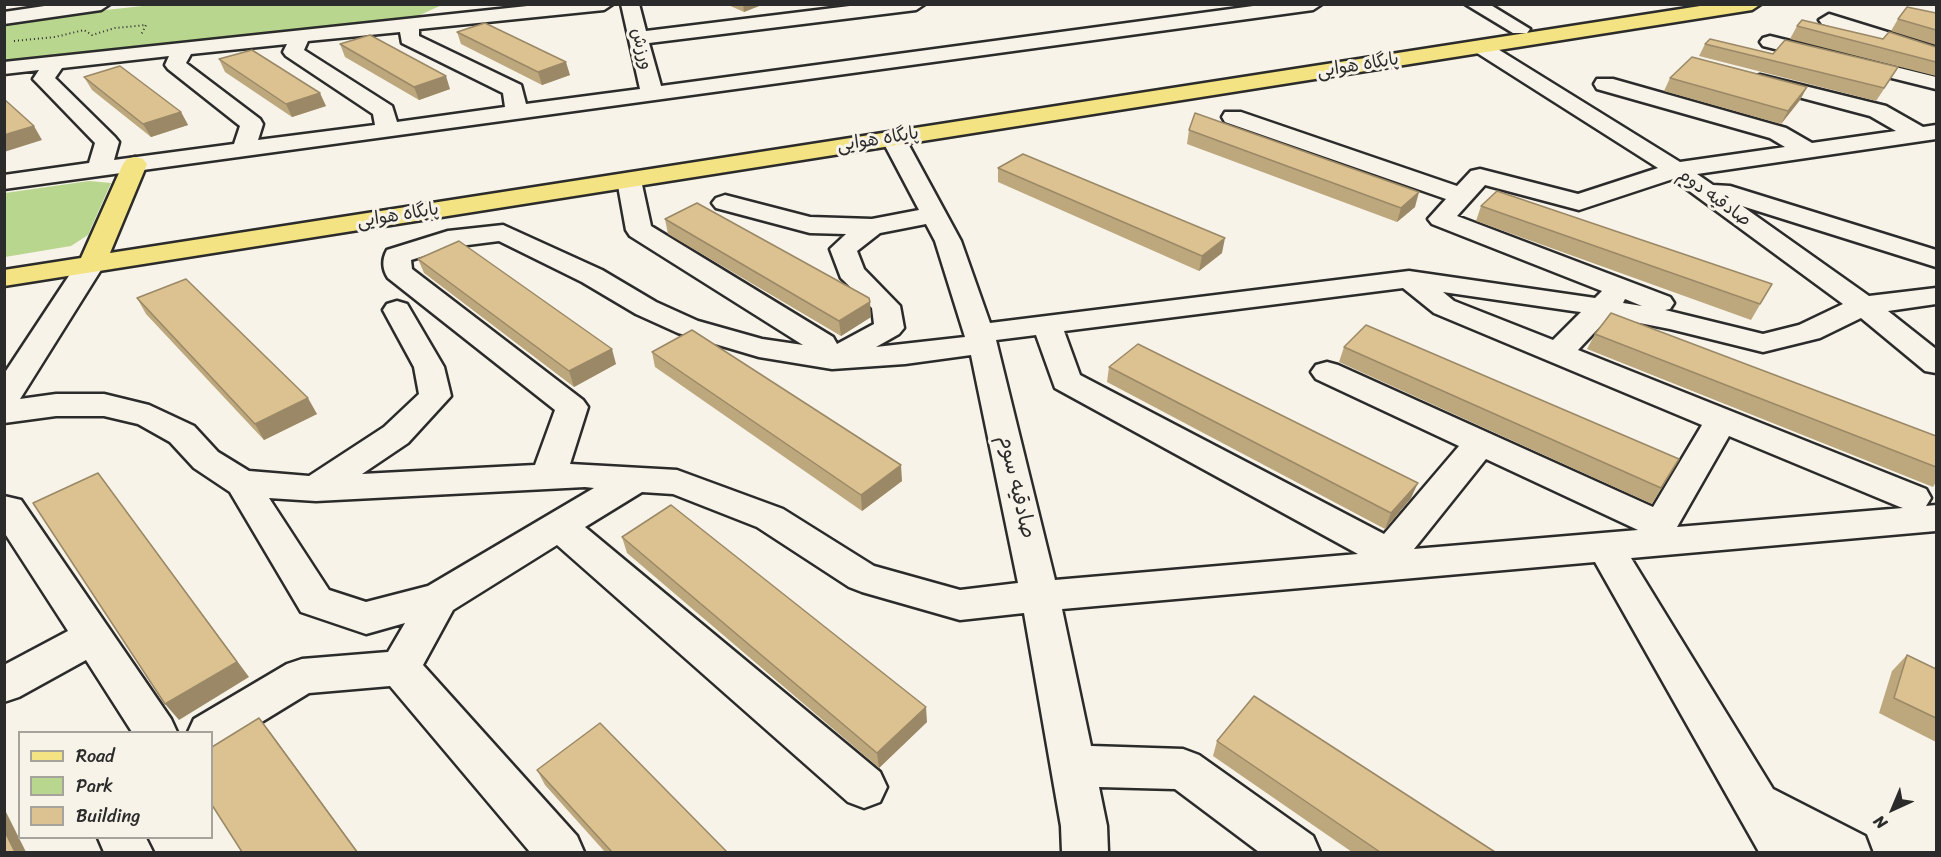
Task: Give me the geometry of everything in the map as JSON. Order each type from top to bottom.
[{"type":"main road","name":"پایگاه هوایی","points":[[1473,43],[1520,30],[1682,4]]},
{"type":"main road","name":"پایگاه هوایی","points":[[4,279],[95,256],[1473,43],[1752,4]]},
{"type":"main road","name":"پایگاه هوایی","points":[[4,261],[95,256],[629,180],[889,132]]},
{"type":"main road","points":[[95,256],[135,164]]},
{"type":"street","points":[[4,18],[101,4]]},
{"type":"street","points":[[4,68],[604,4]]},
{"type":"street","name":"ورزش","points":[[630,4],[652,94]]},
{"type":"street","points":[[814,4],[837,14]]},
{"type":"street","points":[[639,39],[916,4]]},
{"type":"street","points":[[4,182],[1313,4]]},
{"type":"street","points":[[1474,4],[1520,30]]},
{"type":"street","points":[[494,33],[530,21],[531,12]]},
{"type":"street","points":[[1829,20],[1936,53]]},
{"type":"street","points":[[410,25],[409,39],[513,90],[517,112]]},
{"type":"street","points":[[300,37],[294,52],[384,111],[387,130]]},
{"type":"street","points":[[1770,42],[1936,83]]},
{"type":"street","name":"صادقیه دوم","points":[[1473,43],[1685,176],[1863,305],[1936,364]]},
{"type":"street","points":[[183,49],[175,65],[252,124],[243,150]]},
{"type":"street","points":[[55,63],[44,79],[107,142],[99,169]]},
{"type":"street","points":[[1878,111],[1905,75]]},
{"type":"street","points":[[1744,77],[1793,113],[1809,151]]},
{"type":"street","points":[[1605,84],[1793,113],[1878,111],[1928,134]]},
{"type":"street","points":[[1233,117],[1462,196]]},
{"type":"street","name":"صادقیه سوم","points":[[889,132],[948,242],[981,338],[1040,596],[1084,826],[1085,852]]},
{"type":"street","points":[[1928,134],[1809,151],[1685,176],[1579,202],[1480,176],[1441,219],[1610,298],[1670,320],[1763,343],[1809,332],[1863,305],[1936,296]]},
{"type":"street","points":[[1685,176],[1936,259]]},
{"type":"street","points":[[629,180],[639,230],[822,344],[832,359]]},
{"type":"street","points":[[725,203],[810,225],[872,227],[934,215]]},
{"type":"street","points":[[832,359],[889,328],[886,306],[851,272],[843,249],[872,227]]},
{"type":"street","points":[[549,476],[572,406],[398,272],[397,256],[448,239],[503,233],[592,276],[646,309],[688,327],[759,348],[832,359],[905,355],[1047,324],[1409,279],[1610,298]]},
{"type":"street","points":[[4,399],[95,256]]},
{"type":"street","points":[[1409,279],[1444,307],[1925,508]]},
{"type":"street","points":[[1557,354],[1610,298]]},
{"type":"street","points":[[316,489],[396,435],[435,396],[429,367],[397,310]]},
{"type":"street","points":[[1047,324],[1066,381],[1398,559]]},
{"type":"street","points":[[1327,372],[1660,525],[1721,421]]},
{"type":"street","points":[[4,412],[56,405],[104,405],[149,416],[182,435],[206,460],[242,483],[315,601],[366,618],[439,599],[636,479]]},
{"type":"street","points":[[1398,559],[1481,443]]},
{"type":"street","points":[[242,483],[316,489],[585,475],[677,482],[770,518],[862,578],[960,605],[1398,559],[1605,547],[1925,508]]},
{"type":"street","points":[[4,509],[8,509],[155,731]]},
{"type":"street","points":[[559,526],[864,787]]},
{"type":"street","points":[[1605,547],[1785,852]]},
{"type":"street","points":[[400,668],[439,599]]},
{"type":"street","points":[[4,685],[93,637]]},
{"type":"street","points":[[212,731],[302,676],[400,668]]},
{"type":"street","points":[[400,668],[560,852]]},
{"type":"street","points":[[1072,766],[1183,769],[1296,852]]},
{"type":"street","points":[[1757,804],[1848,852]]},
{"type":"path","points":[[14,41],[55,37],[84,30],[92,35],[115,28],[146,25],[136,43]]},
{"type":"path","points":[[9,46],[18,34]]},
{"type":"green space","points":[[161,4],[442,5],[411,19],[5,63],[4,21]]},
{"type":"green space","points":[[89,181],[111,183],[88,235],[71,246],[5,257],[5,193]]},
{"type":"building","points":[[1907,7],[1936,13],[1936,30],[1898,19]]},
{"type":"building","points":[[1802,20],[1883,39],[1889,32],[1936,47],[1936,62],[1797,26]]},
{"type":"building","points":[[485,23],[566,62],[538,72],[457,32]]},
{"type":"building","points":[[370,35],[446,76],[414,87],[340,44]]},
{"type":"building","points":[[1710,39],[1773,54],[1785,40],[1898,67],[1884,88],[1705,44]]},
{"type":"building","points":[[252,50],[320,93],[286,104],[219,59]]},
{"type":"building","points":[[1692,57],[1807,87],[1788,111],[1670,78]]},
{"type":"building","points":[[120,66],[181,112],[143,124],[84,77]]},
{"type":"building","points":[[4,99],[34,126],[4,135]]},
{"type":"building","points":[[1195,113],[1419,192],[1401,208],[1189,130]]},
{"type":"building","points":[[1023,154],[1225,238],[1202,256],[998,168]]},
{"type":"building","points":[[1497,191],[1772,284],[1760,304],[1481,206]]},
{"type":"building","points":[[697,203],[869,298],[870,302],[839,321],[665,219]]},
{"type":"building","points":[[459,241],[612,349],[569,371],[418,259]]},
{"type":"building","points":[[186,279],[308,398],[255,424],[137,298]]},
{"type":"building","points":[[1611,313],[1936,436],[1936,467],[1595,334]]},
{"type":"building","points":[[1366,325],[1679,459],[1661,488],[1344,347]]},
{"type":"building","points":[[692,330],[901,465],[861,495],[652,352]]},
{"type":"building","points":[[1138,344],[1418,483],[1391,513],[1109,367]]},
{"type":"building","points":[[98,473],[237,662],[165,704],[33,503]]},
{"type":"building","points":[[671,505],[926,707],[877,753],[622,537]]},
{"type":"building","points":[[1907,655],[1936,669],[1936,718],[1894,698]]},
{"type":"building","points":[[1254,696],[1495,852],[1380,852],[1217,741]]},
{"type":"building","points":[[259,718],[357,852],[242,852],[213,807],[213,746]]},
{"type":"building","points":[[600,723],[727,852],[612,852],[537,770]]},
{"type":"building","points":[[4,830],[15,852],[4,852]]}]
